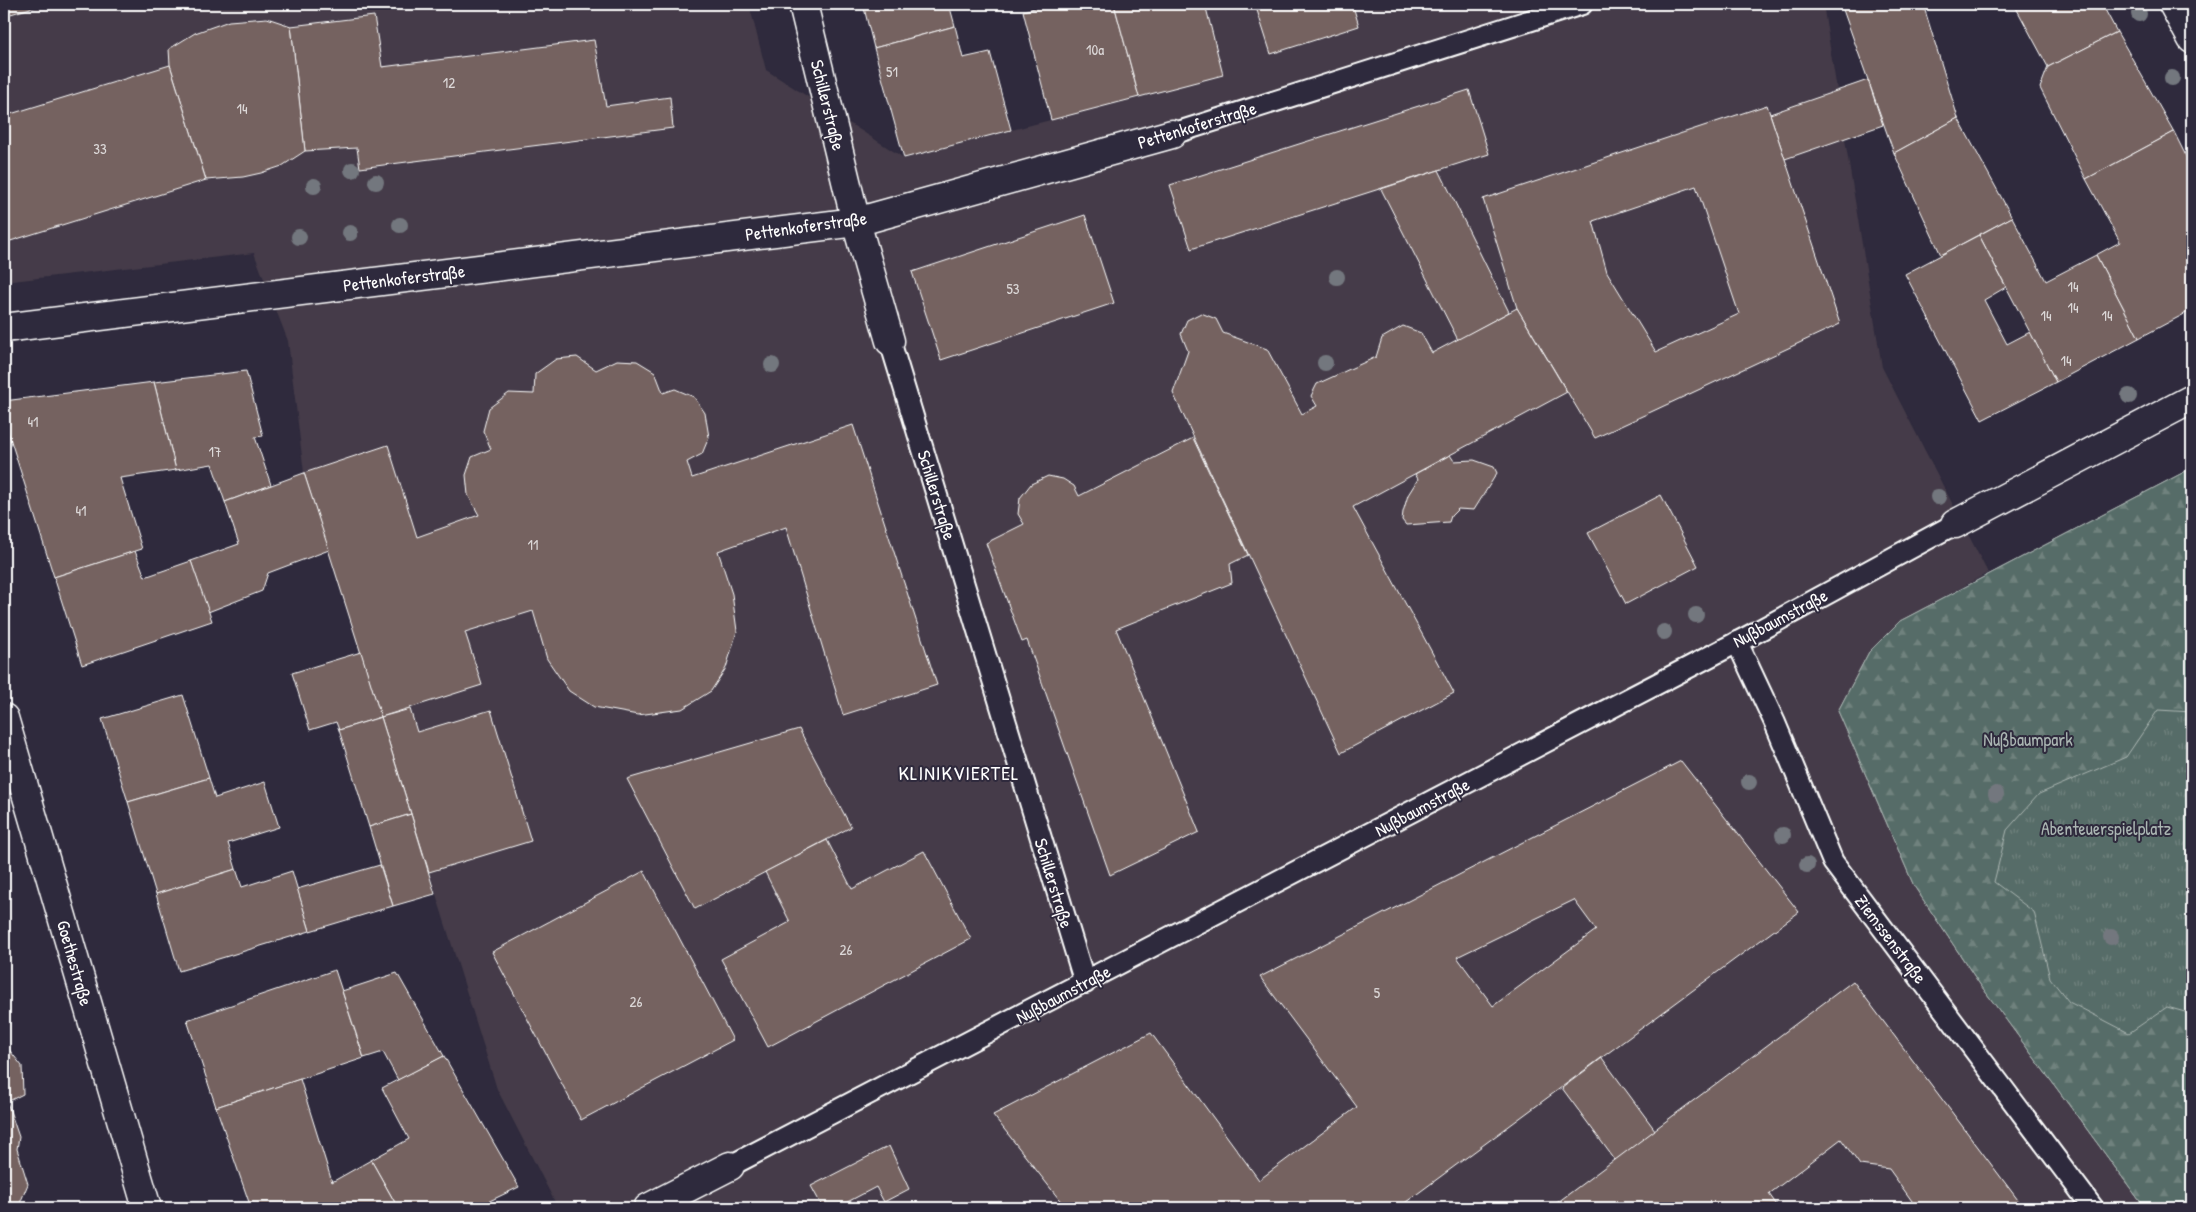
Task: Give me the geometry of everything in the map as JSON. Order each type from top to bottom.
[{"type":"street","name":"Schillerstraße","points":[[803,4],[856,222],[890,341]]},
{"type":"street","points":[[2173,4],[2192,39]]},
{"type":"street","name":"Pettenkoferstraße","points":[[4,328],[856,222],[1172,134]]},
{"type":"street","name":"Nußbaumstraße","points":[[1955,524],[2192,399]]},
{"type":"street","name":"Goethestraße","points":[[4,718],[147,1208]]},
{"type":"street","name":"Nußbaumstraße","points":[[648,1208],[730,1166]]},
{"type":"lane","name":"Pettenkoferstraße","points":[[1172,134],[1582,4]]},
{"type":"lane","name":"Schillerstraße","points":[[890,341],[1085,983]]},
{"type":"lane","name":"Nußbaumstraße","points":[[730,1166],[1085,983],[1737,642],[1955,524]]},
{"type":"lane","name":"Ziemssenstraße","points":[[1737,642],[1775,723],[1833,862],[2093,1208]]},
{"type":"shaded area","points":[[4,4],[749,4],[766,70],[904,158],[1223,75],[1205,4],[1823,4],[1882,367],[1988,573],[1900,621],[1838,711],[1914,886],[1979,983],[2145,1208],[558,1208],[497,1089],[304,473],[288,341],[254,253],[4,282]]},
{"type":"green space","name":"Nußbaumpark","points":[[2192,468],[2192,1208],[2145,1208],[1979,983],[1914,886],[1838,711],[1869,652],[1900,621]]},
{"type":"green space","name":"Nußbaumpark","points":[[2192,468],[2192,712],[2158,710],[2126,757],[2039,794],[2007,830],[1994,882],[2034,912],[2050,978],[2069,1002],[2129,1033],[2167,1007],[2192,1014],[2192,1208],[2145,1208],[1979,983],[1914,886],[1838,711],[1869,652],[1900,621]]},
{"type":"building","points":[[4,4],[44,4],[4,16]]},
{"type":"building","points":[[863,4],[949,4],[955,26],[874,48]]},
{"type":"building","points":[[1050,4],[1114,4],[1139,97],[1051,120],[1023,11]]},
{"type":"building","points":[[1114,4],[1205,4],[1223,75],[1139,97]]},
{"type":"building","points":[[1255,4],[1360,4],[1353,6],[1359,26],[1271,54]]},
{"type":"building","points":[[1841,4],[1923,4],[1958,118],[1894,153]]},
{"type":"building","points":[[2014,4],[2102,4],[2117,32],[2048,67]]},
{"type":"building","points":[[374,16],[382,67],[594,40],[606,106],[670,97],[673,128],[360,168],[357,148],[305,151],[291,26]]},
{"type":"building","points":[[267,18],[291,26],[305,151],[282,166],[261,173],[243,177],[206,180],[170,65],[169,49],[195,33],[229,21]]},
{"type":"building","points":[[955,26],[963,58],[990,52],[1011,130],[904,158],[874,48]]},
{"type":"building","points":[[2117,32],[2174,132],[2086,179],[2040,88],[2048,67]]},
{"type":"building","points":[[170,65],[206,180],[4,243],[4,116]]},
{"type":"building","points":[[1868,80],[1883,125],[1785,159],[1770,114]]},
{"type":"building","points":[[1469,90],[1489,154],[1191,249],[1170,185]]},
{"type":"building","points":[[1767,105],[1840,324],[1595,438],[1517,308],[1483,199]],"holes":[[[1696,186],[1739,314],[1656,352],[1607,272],[1593,221]]]},
{"type":"building","points":[[1958,118],[2012,217],[1941,255],[1894,153]]},
{"type":"building","points":[[2174,132],[2192,168],[2192,310],[2139,338],[2096,255],[2120,242],[2086,179]]},
{"type":"building","points":[[1439,170],[1509,312],[1458,340],[1381,189]]},
{"type":"building","points":[[1085,215],[1114,303],[941,360],[912,272]]},
{"type":"building","points":[[2012,217],[2046,281],[2096,255],[2139,338],[2056,382],[1979,235]]},
{"type":"building","points":[[1979,235],[2006,287],[1984,300],[2007,344],[2030,332],[2056,382],[1982,420],[1905,274]]},
{"type":"building","points":[[1517,308],[1567,392],[1353,507],[1454,693],[1341,753],[1173,393],[1188,351],[1181,334],[1187,320],[1201,313],[1216,319],[1223,333],[1267,349],[1302,414],[1317,406],[1311,396],[1317,384],[1376,357],[1382,338],[1403,326],[1421,333],[1432,353]]},
{"type":"building","points":[[577,357],[596,370],[617,360],[637,361],[655,372],[663,393],[675,389],[694,397],[705,413],[709,437],[702,454],[687,462],[692,478],[853,425],[937,685],[843,715],[786,527],[718,551],[732,594],[737,631],[726,668],[711,691],[682,709],[638,715],[594,707],[569,691],[547,659],[533,611],[465,632],[482,685],[381,717],[304,473],[388,445],[417,537],[479,515],[468,495],[466,475],[472,457],[491,449],[483,431],[489,408],[509,393],[534,394],[535,374],[556,359]]},
{"type":"building","points":[[246,371],[263,436],[255,437],[271,485],[225,502],[212,464],[176,470],[154,382]]},
{"type":"building","points":[[154,382],[176,470],[120,478],[142,549],[54,577],[4,419],[4,401]]},
{"type":"building","points":[[1193,438],[1248,555],[1230,564],[1232,583],[1116,629],[1199,832],[1110,875],[1027,640],[1022,642],[986,543],[1024,524],[1018,514],[1020,498],[1031,484],[1048,476],[1063,479],[1074,486],[1079,496]]},
{"type":"building","points":[[1450,455],[1454,461],[1474,460],[1494,467],[1497,473],[1474,510],[1458,509],[1451,516],[1449,522],[1406,525],[1402,520],[1403,512],[1408,495],[1418,479],[1415,474]]},
{"type":"building","points":[[304,473],[329,550],[268,573],[262,591],[208,612],[191,561],[239,544],[225,502]]},
{"type":"building","points":[[1661,495],[1698,566],[1626,604],[1588,533]]},
{"type":"building","points":[[135,551],[145,577],[191,561],[212,621],[82,665],[54,577]]},
{"type":"building","points":[[361,652],[381,717],[339,730],[336,722],[310,730],[292,673]]},
{"type":"building","points":[[183,695],[209,778],[128,802],[102,719]]},
{"type":"building","points":[[410,709],[417,732],[491,710],[531,841],[429,872],[381,717]]},
{"type":"building","points":[[381,717],[411,814],[369,827],[339,730]]},
{"type":"building","points":[[799,729],[851,827],[695,909],[627,779]]},
{"type":"building","points":[[1681,761],[1799,912],[1398,1208],[1066,1208],[993,1115],[1151,1033],[1259,1180],[1357,1107],[1260,977]],"holes":[[[1574,900],[1596,930],[1493,1006],[1457,957]]]},
{"type":"building","points":[[209,778],[215,798],[265,782],[279,827],[228,843],[236,869],[156,894],[128,802]]},
{"type":"building","points":[[411,814],[435,894],[393,906],[369,827]]},
{"type":"building","points":[[827,840],[852,889],[924,851],[971,939],[768,1047],[721,959],[790,922],[765,872]]},
{"type":"building","points":[[380,865],[393,906],[310,931],[297,889]]},
{"type":"building","points":[[236,869],[242,887],[292,871],[310,931],[179,971],[156,894]]},
{"type":"building","points":[[644,871],[733,1040],[581,1120],[492,952]]},
{"type":"building","points":[[335,970],[364,1058],[216,1107],[187,1020]]},
{"type":"building","points":[[397,973],[444,1056],[398,1080],[383,1052],[364,1058],[342,991]]},
{"type":"building","points":[[1853,981],[2024,1208],[1917,1208],[1889,1169],[1860,1165],[1841,1139],[1769,1194],[1779,1208],[1550,1208]]},
{"type":"building","points":[[7,1047],[22,1066],[23,1094],[7,1102],[19,1137],[17,1149],[28,1184],[18,1208],[4,1208],[4,1048]]},
{"type":"building","points":[[444,1056],[519,1187],[475,1208],[398,1208],[371,1160],[409,1139],[382,1088]]},
{"type":"building","points":[[1602,1058],[1655,1130],[1615,1160],[1562,1088]]},
{"type":"building","points":[[300,1079],[332,1182],[371,1160],[398,1208],[251,1208],[216,1107]]},
{"type":"building","points":[[889,1146],[909,1189],[884,1202],[876,1187],[836,1208],[823,1208],[811,1186]]},
{"type":"district","name":"KLINIKVIERTEL","points":[[959,772]]},
{"type":"park label","name":"Abenteuerspielplatz","points":[[2106,828]]}]
